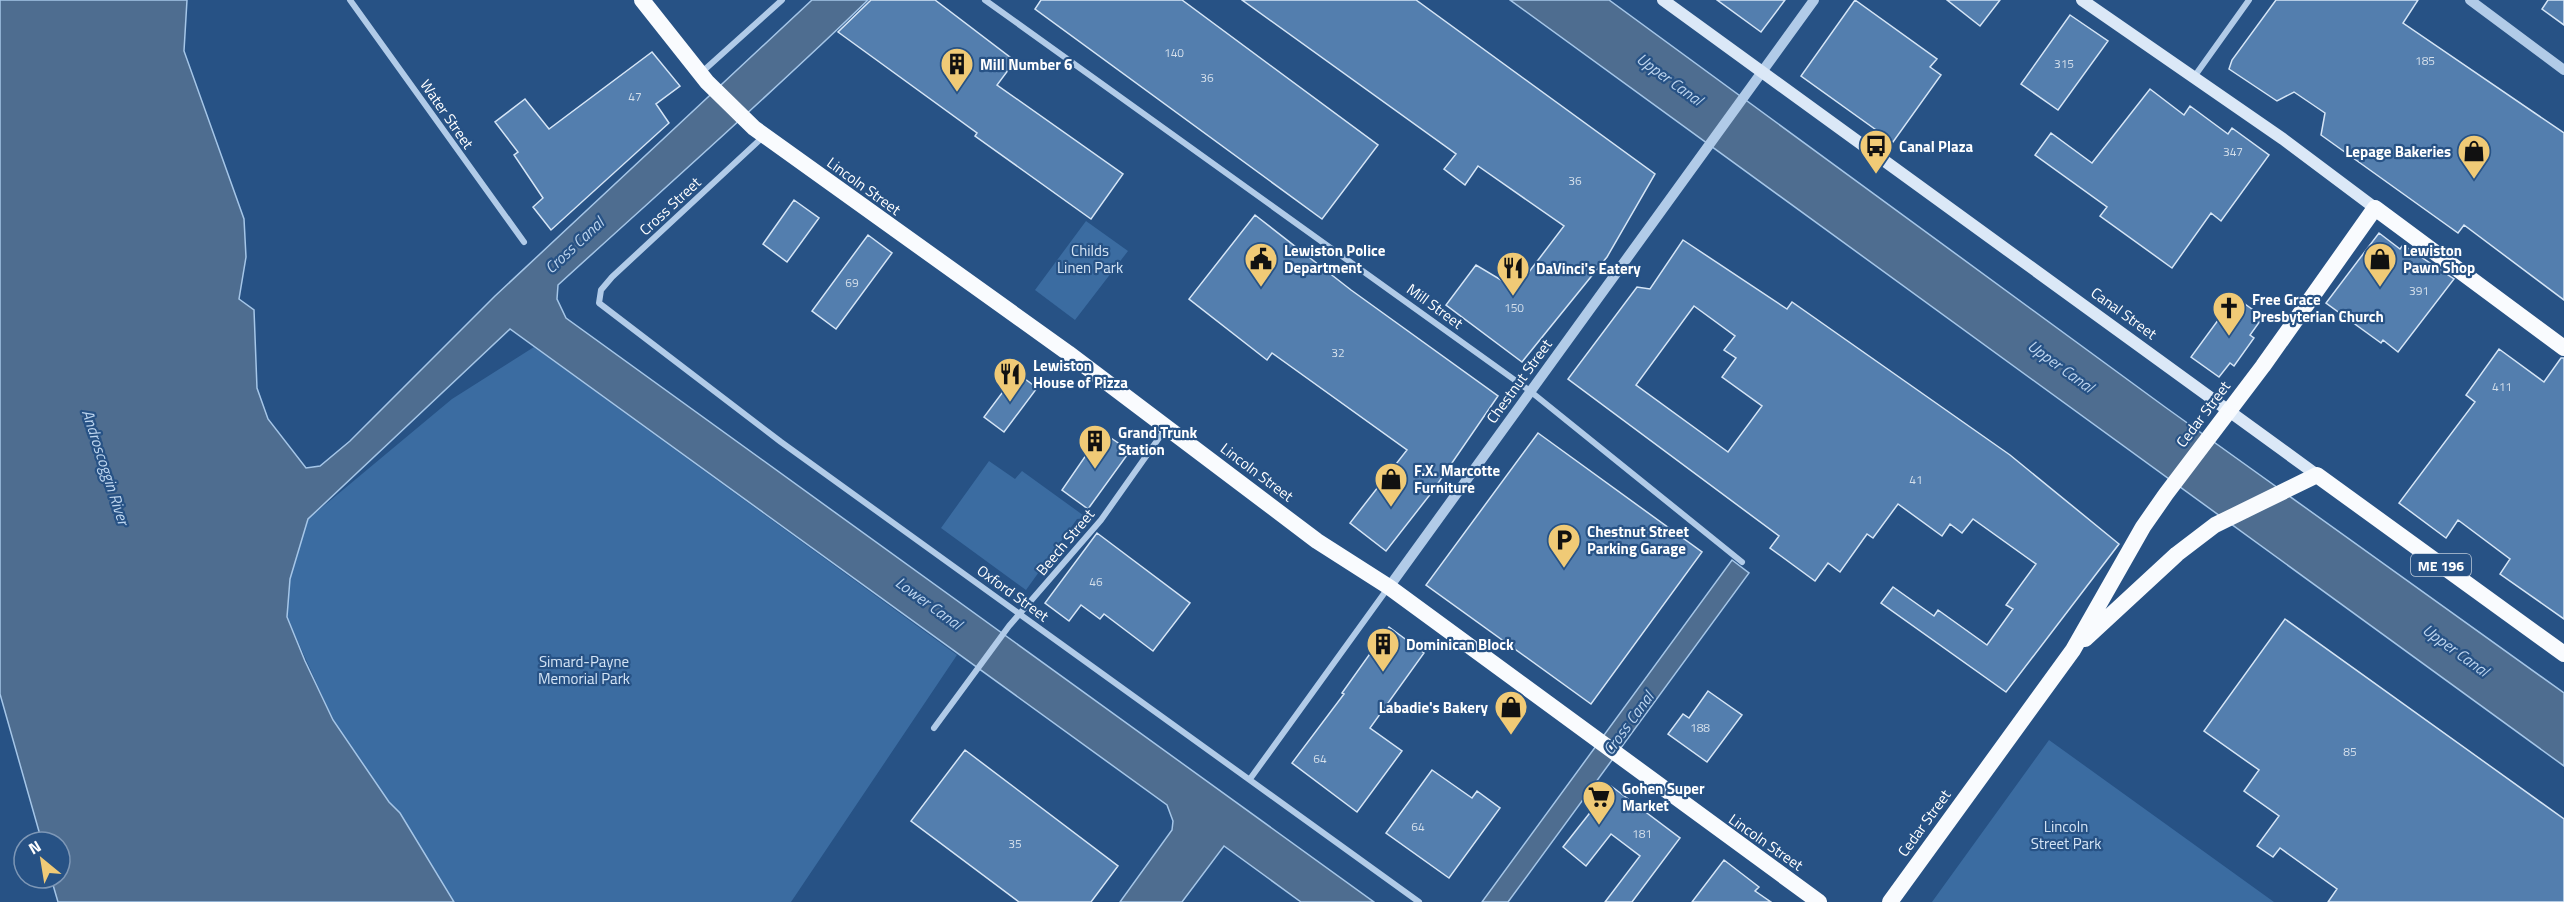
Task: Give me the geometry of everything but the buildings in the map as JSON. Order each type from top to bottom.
[{"type":"highway","name":"Lincoln Street","points":[[642,0],[704,77],[759,132],[1167,426],[1317,541],[1389,587],[1819,902]]},
{"type":"highway","name":"Cedar Street","points":[[1890,902],[2073,650],[2143,527],[2166,494],[2226,411],[2263,366],[2375,208]]},
{"type":"highway","points":[[2375,208],[2564,348]]},
{"type":"highway","name":"Cedar Street","points":[[2073,650],[2178,554],[2215,525],[2317,475]]},
{"type":"highway","name":"Canal Street","points":[[2317,475],[2564,654]]},
{"type":"main road","name":"Canal Street","points":[[1663,0],[1759,72],[2317,475]]},
{"type":"main road","points":[[2082,0],[2283,139],[2375,208]]},
{"type":"street","name":"Water Street","points":[[350,0],[524,242]]},
{"type":"street","points":[[704,77],[782,0]]},
{"type":"street","name":"Mill Street","points":[[985,0],[1530,391],[1742,562]]},
{"type":"street","name":"Chestnut Street","points":[[1250,779],[1745,91],[1814,0]]},
{"type":"street","points":[[2194,77],[2249,0]]},
{"type":"street","points":[[2470,0],[2564,70]]},
{"type":"street","name":"Cross Street","points":[[599,299],[601,290],[612,277],[759,132]]},
{"type":"street","name":"Oxford Street","points":[[599,299],[599,303],[781,442],[1419,902]]},
{"type":"street","name":"Beech Street","points":[[934,728],[1009,626],[1091,528],[1101,520],[1167,426]]},
{"type":"green space","name":"Childs Linen Park","points":[[1086,221],[1128,251],[1075,320],[1035,290]]},
{"type":"green space","name":"Simard-Payne Memorial Park","points":[[534,347],[957,655],[791,902],[454,902],[400,813],[389,802],[333,720],[287,617],[290,579],[308,519],[452,399]]},
{"type":"green space","points":[[989,461],[1015,479],[1022,471],[1087,518],[1077,519],[1026,590],[941,528]]},
{"type":"green space","name":"Lincoln Street Park","points":[[2049,740],[2274,902],[1932,902]]},
{"type":"water","points":[[0,0],[187,0],[184,51],[244,219],[246,257],[239,299],[254,310],[257,388],[268,419],[306,468],[320,466],[350,441],[495,296],[812,0],[868,0],[558,285],[557,299],[566,318],[1374,902],[1301,902],[1224,846],[1182,902],[1120,902],[1172,830],[1173,821],[1167,805],[510,329],[308,519],[290,579],[287,617],[333,720],[389,802],[400,813],[454,902],[58,902],[54,890],[72,890],[72,830],[39,830],[0,694]]},
{"type":"water","name":"Upper Canal","points":[[1510,0],[1609,0],[2165,407],[2564,693],[2564,766]]},
{"type":"water","name":"Cross Canal","points":[[1732,560],[1749,573],[1508,902],[1482,902]]},
{"type":"place","name":"Mill Number 6","points":[[957,93]]},
{"type":"place","name":"Canal Plaza","points":[[1876,175]]},
{"type":"place","name":"Lepage Bakeries","points":[[2474,180]]},
{"type":"place","name":"Lewiston Police Department","points":[[1261,288]]},
{"type":"place","name":"Lewiston Pawn Shop","points":[[2380,288]]},
{"type":"place","name":"DaVinci's Eatery","points":[[1513,297]]},
{"type":"place","name":"Free Grace Presbyterian Church","points":[[2229,337]]},
{"type":"place","name":"Lewiston House of Pizza","points":[[1010,403]]},
{"type":"place","name":"Grand Trunk Station","points":[[1095,470]]},
{"type":"place","name":"F.X. Marcotte Furniture","points":[[1391,508]]},
{"type":"place","name":"Chestnut Street Parking Garage","points":[[1564,569]]},
{"type":"place","name":"Dominican Block","points":[[1383,673]]},
{"type":"place","name":"Labadie's Bakery","points":[[1511,736]]},
{"type":"place","name":"Gohen Super Market","points":[[1599,826]]},
{"type":"water label","name":"Androscoggin River","points":[[106,467]]},
{"type":"water label","name":"Lower Canal","points":[[929,603]]}]
